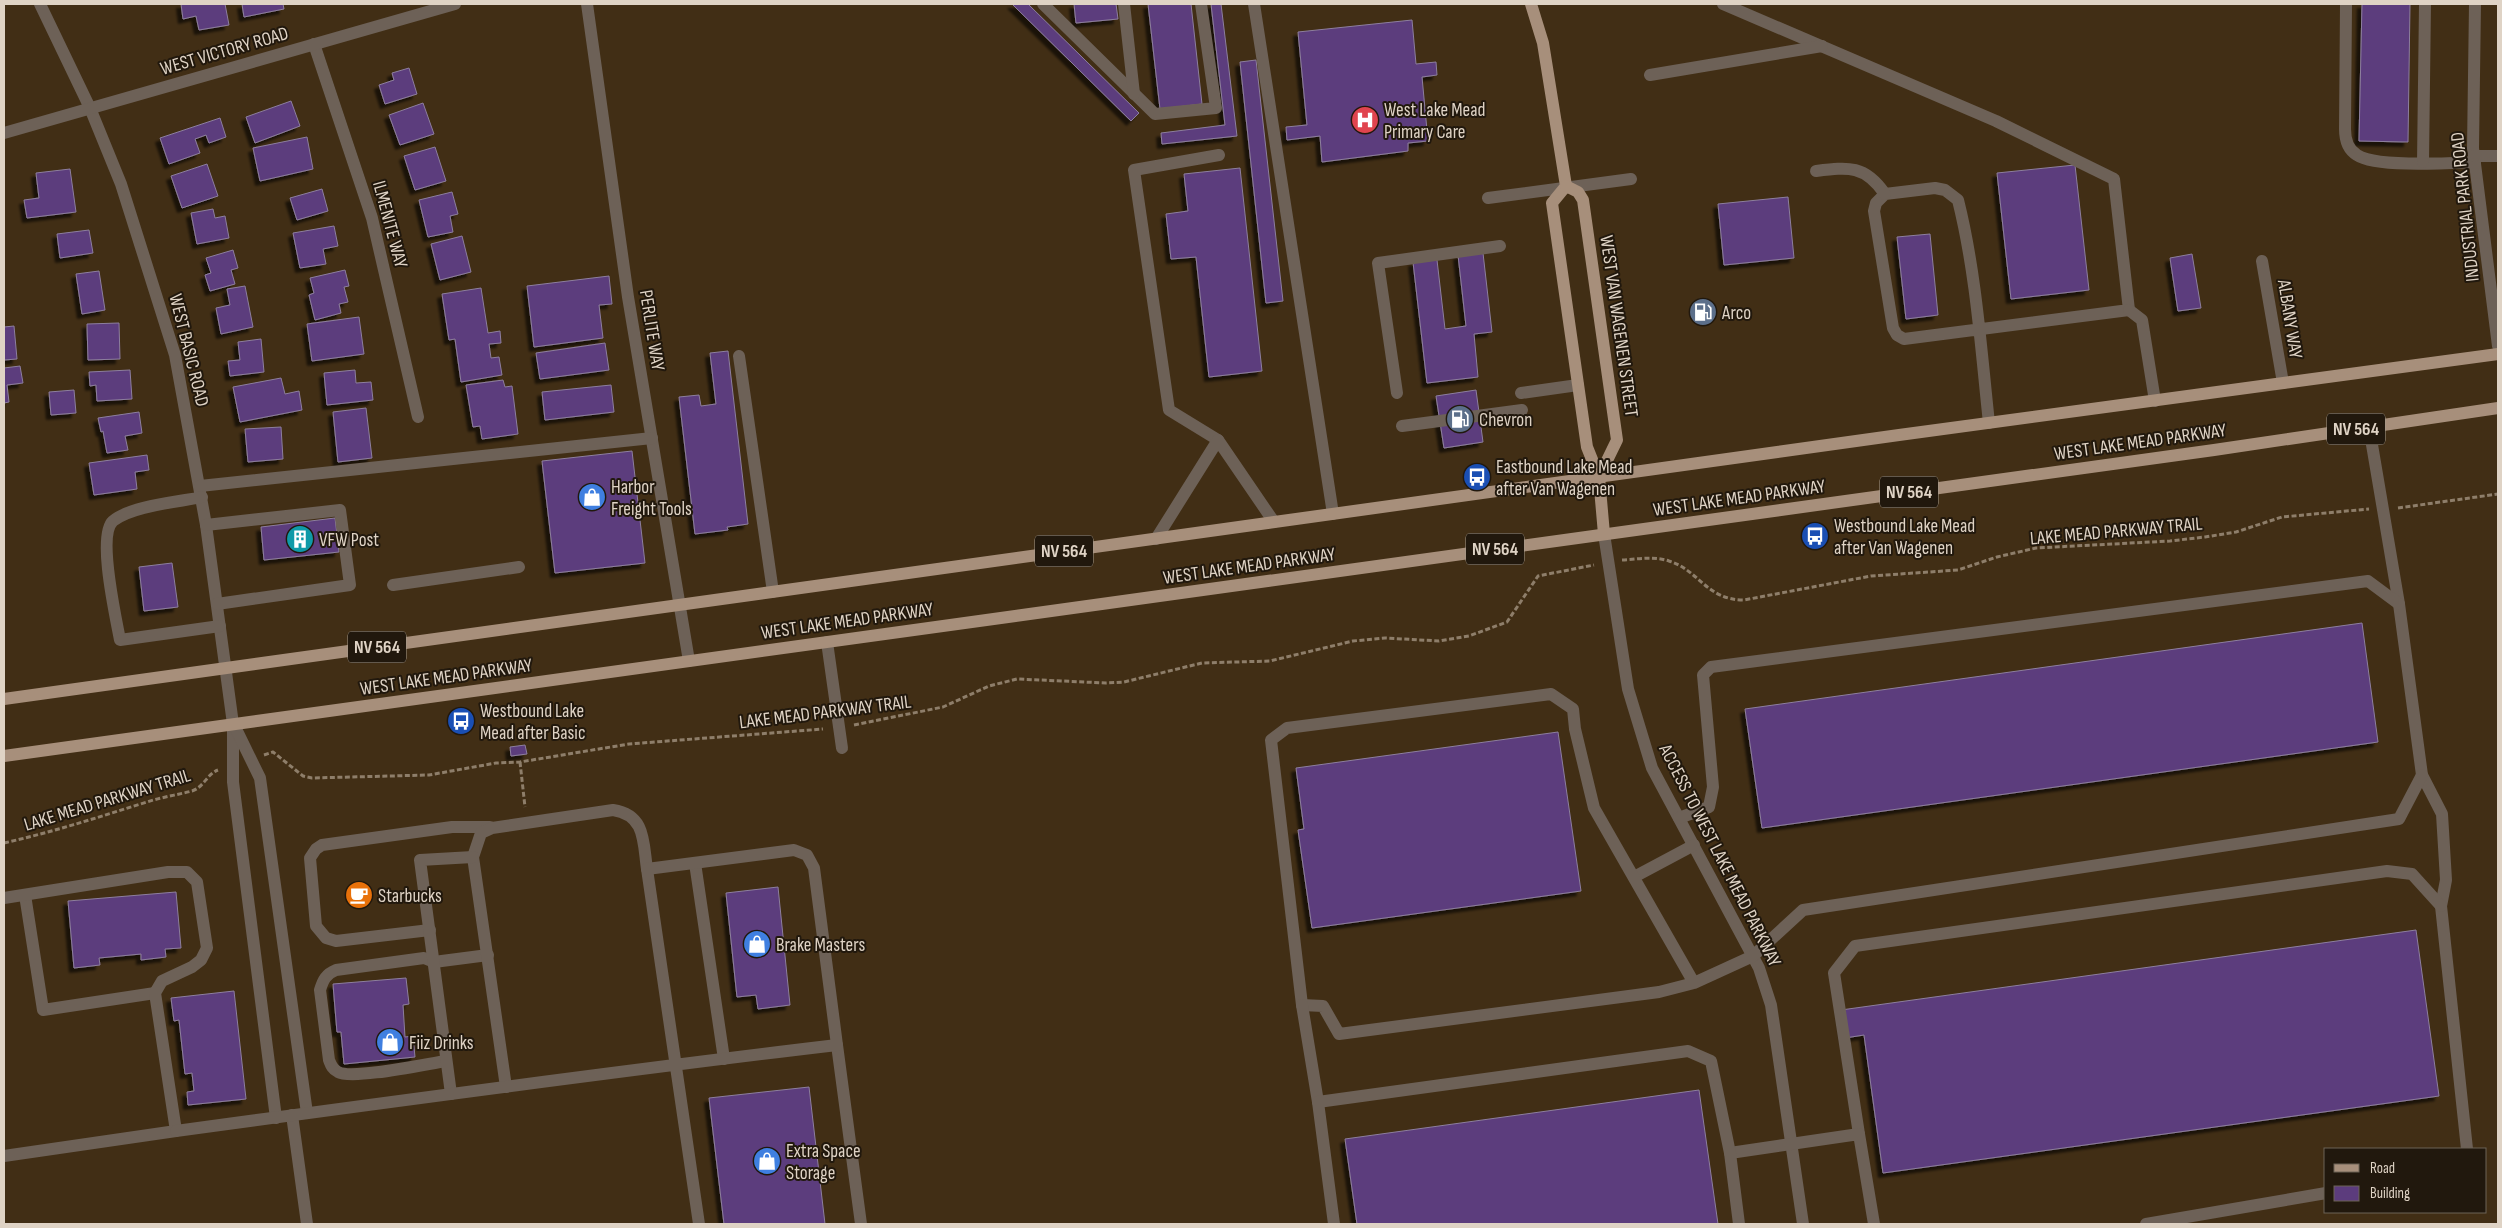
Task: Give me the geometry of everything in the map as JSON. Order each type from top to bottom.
[{"type":"main road","points":[[1531,4],[1543,43],[1566,186]]},
{"type":"main road","name":"WEST VAN WAGENEN STREET","points":[[1600,477],[1617,440],[1583,200],[1578,192],[1566,186],[1552,203],[1587,447],[1600,477],[1604,534]]},
{"type":"main road","name":"WEST LAKE MEAD PARKWAY","points":[[4,698],[2498,354]]},
{"type":"main road","name":"WEST LAKE MEAD PARKWAY","points":[[4,756],[2498,408]]},
{"type":"street","name":"WEST BASIC ROAD","points":[[40,4],[90,108],[121,184],[159,297],[175,355],[201,492],[233,724]]},
{"type":"street","name":"WEST VICTORY ROAD","points":[[4,133],[455,4]]},
{"type":"street","name":"PERLITE WAY","points":[[587,4],[628,297],[688,661]]},
{"type":"street","points":[[1043,4],[1053,9],[1155,114],[1216,108],[1201,4]]},
{"type":"street","points":[[1124,4],[1134,94]]},
{"type":"street","points":[[1254,4],[1333,514]]},
{"type":"street","points":[[1723,4],[1996,121],[2114,179],[2129,310]]},
{"type":"street","points":[[2346,4],[2346,142],[2355,155],[2372,161],[2423,162],[2498,156]]},
{"type":"street","points":[[2423,162],[2425,4]]},
{"type":"street","name":"INDUSTRIAL PARK ROAD","points":[[2475,4],[2475,159],[2498,346]]},
{"type":"street","name":"ILMENITE WAY","points":[[314,44],[372,218],[418,417]]},
{"type":"street","points":[[1650,75],[1822,46]]},
{"type":"street","points":[[1219,155],[1134,170],[1170,410],[1218,440],[1274,522]]},
{"type":"street","points":[[1816,171],[1838,168],[1858,170],[1870,176],[1885,194]]},
{"type":"street","points":[[1488,198],[1566,186],[1631,179]]},
{"type":"street","points":[[1989,423],[1979,330],[1970,263],[1958,200],[1945,190],[1935,188],[1885,194],[1880,197],[1874,211],[1893,328],[1897,335],[1904,339],[1979,330],[2129,310],[2142,320],[2155,401]]},
{"type":"street","points":[[1397,393],[1378,264],[1500,246]]},
{"type":"street","name":"ALBANY WAY","points":[[2262,261],[2283,384]]},
{"type":"street","points":[[739,356],[773,592]]},
{"type":"street","points":[[1520,393],[1578,385]]},
{"type":"street","points":[[1402,426],[1522,410]]},
{"type":"street","points":[[2369,427],[2399,604],[2422,775],[2442,814],[2446,880],[2441,906],[2468,1148]]},
{"type":"street","points":[[220,626],[120,640],[107,560],[107,530],[112,522],[124,515],[201,492],[652,438]]},
{"type":"street","points":[[1156,538],[1218,440]]},
{"type":"street","points":[[206,525],[340,510],[350,585],[217,604]]},
{"type":"street","name":"ACCESS TO WEST LAKE MEAD PARKWAY","points":[[1604,534],[1628,689],[1652,768],[1753,956],[1771,1005],[1803,1224]]},
{"type":"street","points":[[393,585],[519,567]]},
{"type":"street","points":[[1679,818],[1709,807],[1714,787],[1704,675],[1711,666],[2368,581],[2399,604]]},
{"type":"street","points":[[827,642],[842,748]]},
{"type":"street","points":[[1334,1224],[1318,1102],[1302,1005],[1271,740],[1287,728],[1551,694],[1573,709],[1575,729],[1594,808],[1694,984]]},
{"type":"street","points":[[233,724],[260,778],[307,1113]]},
{"type":"street","points":[[233,724],[233,782],[276,1118]]},
{"type":"street","points":[[1302,1005],[1323,1006],[1339,1034],[1659,992],[1694,984],[1753,956],[1803,910],[2399,819],[2422,775]]},
{"type":"street","points":[[430,930],[336,941],[326,938],[316,926],[310,865],[313,853],[322,845],[452,827],[492,828],[614,810],[626,812],[635,818],[640,827],[648,869],[699,1224]]},
{"type":"street","points":[[492,828],[481,833],[473,857],[506,1087]]},
{"type":"street","points":[[1634,877],[1694,845]]},
{"type":"street","points":[[648,869],[794,850],[807,855],[814,868],[861,1224]]},
{"type":"street","points":[[451,1094],[420,860],[473,857]]},
{"type":"street","points":[[695,863],[724,1059]]},
{"type":"street","points":[[1874,1224],[1834,974],[1855,946],[2386,871],[2412,874],[2441,906]]},
{"type":"street","points":[[4,898],[168,872],[187,872],[197,882],[207,948],[201,960],[192,967],[162,981],[155,993],[176,1131]]},
{"type":"street","points":[[25,895],[44,1010],[155,993]]},
{"type":"street","points":[[446,1061],[356,1075],[339,1073],[332,1068],[330,1060],[320,990],[328,974],[336,970],[424,958],[434,962],[488,954]]},
{"type":"street","points":[[4,1156],[307,1113],[837,1045]]},
{"type":"street","points":[[1318,1102],[1688,1051],[1710,1061],[1730,1153],[1739,1224]]},
{"type":"street","points":[[292,1116],[307,1224]]},
{"type":"street","points":[[1730,1153],[1859,1134]]},
{"type":"street","points":[[2146,1224],[2324,1193]]},
{"type":"path","name":"LAKE MEAD PARKWAY TRAIL","points":[[273,752],[303,776],[322,778],[429,775],[496,763],[520,762],[672,740],[763,735],[839,727],[943,707],[989,686],[1017,679],[1124,682],[1202,662],[1270,661],[1353,641],[1385,638],[1439,640],[1469,636],[1507,622],[1538,576],[1608,562],[1650,558],[1670,561],[1724,598],[1744,600],[1870,576],[1958,570],[1997,557],[2036,548],[2170,541],[2205,537],[2236,532],[2282,517],[2383,507],[2414,508],[2498,494]]},
{"type":"path","points":[[520,762],[524,796]]},
{"type":"path","name":"LAKE MEAD PARKWAY TRAIL","points":[[4,843],[70,827],[149,801],[200,788],[213,772]]},
{"type":"building","points":[[181,4],[225,4],[229,25],[199,30],[196,16],[183,19]]},
{"type":"building","points":[[242,4],[283,4],[284,9],[244,17]]},
{"type":"building","points":[[1012,4],[1028,4],[1139,113],[1131,121]]},
{"type":"building","points":[[1074,4],[1116,4],[1118,19],[1076,23]]},
{"type":"building","points":[[1148,4],[1191,4],[1202,104],[1160,109]]},
{"type":"building","points":[[1211,4],[1221,4],[1237,136],[1162,144],[1161,133],[1225,125]]},
{"type":"building","points":[[2362,4],[2410,4],[2408,142],[2359,141]]},
{"type":"building","points":[[1412,20],[1416,64],[1436,62],[1437,75],[1422,77],[1428,141],[1408,143],[1408,151],[1322,162],[1320,136],[1287,140],[1286,127],[1307,125],[1298,32]]},
{"type":"building","points":[[1256,60],[1283,301],[1266,303],[1240,62]]},
{"type":"building","points":[[409,68],[417,94],[385,104],[379,85],[394,80],[392,73]]},
{"type":"building","points":[[291,101],[300,126],[255,143],[246,117]]},
{"type":"building","points":[[423,103],[434,134],[400,145],[389,115]]},
{"type":"building","points":[[220,118],[226,137],[209,143],[206,135],[195,139],[200,153],[169,164],[160,138]]},
{"type":"building","points":[[307,137],[313,169],[260,181],[253,148]]},
{"type":"building","points":[[435,147],[446,181],[415,190],[404,156]]},
{"type":"building","points":[[207,164],[218,196],[182,208],[171,176]]},
{"type":"building","points":[[2075,165],[2089,290],[2011,299],[1997,173]]},
{"type":"building","points":[[1240,168],[1262,371],[1209,377],[1196,257],[1171,259],[1166,214],[1188,211],[1184,174]]},
{"type":"building","points":[[70,169],[76,212],[27,218],[24,200],[39,198],[36,173]]},
{"type":"building","points":[[322,189],[328,211],[297,220],[290,198]]},
{"type":"building","points":[[452,192],[458,214],[450,216],[453,232],[428,237],[419,200]]},
{"type":"building","points":[[1788,197],[1794,258],[1724,265],[1718,204]]},
{"type":"building","points":[[213,209],[215,218],[225,216],[229,238],[197,244],[191,213]]},
{"type":"building","points":[[334,226],[338,246],[323,249],[326,264],[300,268],[293,233]]},
{"type":"building","points":[[89,230],[93,253],[60,258],[57,234]]},
{"type":"building","points":[[1930,234],[1938,315],[1906,319],[1897,237]]},
{"type":"building","points":[[462,236],[471,272],[440,280],[431,244]]},
{"type":"building","points":[[233,250],[238,268],[231,270],[235,284],[210,291],[205,275],[211,273],[206,258]]},
{"type":"building","points":[[1483,253],[1492,332],[1474,334],[1478,377],[1427,383],[1413,262],[1437,260],[1445,329],[1466,326],[1458,255]]},
{"type":"building","points":[[2192,254],[2201,308],[2178,311],[2170,258]]},
{"type":"building","points":[[345,270],[349,286],[344,287],[348,302],[339,304],[341,313],[315,320],[309,295],[314,293],[310,278]]},
{"type":"building","points":[[99,271],[105,310],[82,314],[76,274]]},
{"type":"building","points":[[609,276],[612,304],[599,305],[603,338],[534,347],[527,286]]},
{"type":"building","points":[[245,286],[253,327],[221,334],[216,308],[230,305],[227,289]]},
{"type":"building","points":[[481,288],[488,333],[500,331],[501,343],[489,344],[491,358],[499,357],[502,375],[461,382],[455,339],[449,340],[442,294]]},
{"type":"building","points":[[359,317],[364,354],[312,361],[307,324]]},
{"type":"building","points":[[119,323],[120,359],[88,360],[87,324]]},
{"type":"building","points":[[14,326],[17,359],[4,360],[4,327]]},
{"type":"building","points":[[261,339],[264,372],[230,376],[228,361],[240,360],[238,342]]},
{"type":"building","points":[[605,343],[609,370],[540,379],[536,353]]},
{"type":"building","points":[[728,351],[748,524],[727,527],[728,530],[695,534],[679,397],[699,395],[701,406],[716,404],[710,353]]},
{"type":"building","points":[[20,366],[23,383],[7,385],[9,402],[4,403],[4,368]]},
{"type":"building","points":[[130,370],[132,399],[97,401],[96,385],[90,386],[89,372]]},
{"type":"building","points":[[355,370],[356,383],[371,382],[373,400],[327,405],[324,373]]},
{"type":"building","points":[[281,378],[285,394],[299,391],[302,410],[240,422],[233,387]]},
{"type":"building","points":[[503,380],[505,387],[512,386],[518,434],[482,439],[480,426],[473,427],[466,385]]},
{"type":"building","points":[[611,385],[614,412],[545,420],[542,392]]},
{"type":"building","points":[[74,390],[76,413],[51,415],[49,392]]},
{"type":"building","name":"Chevron","points":[[1476,390],[1483,442],[1444,448],[1436,396]]},
{"type":"building","points":[[366,408],[372,458],[338,462],[333,412]]},
{"type":"building","points":[[139,412],[142,433],[125,436],[128,450],[107,453],[103,431],[101,432],[98,418]]},
{"type":"building","points":[[281,427],[283,459],[248,462],[245,429]]},
{"type":"building","name":"Harbor Freight Tools","points":[[632,451],[645,563],[555,573],[542,461]]},
{"type":"building","points":[[147,455],[149,470],[135,472],[137,489],[94,495],[89,463]]},
{"type":"building","name":"VFW Post","points":[[335,518],[339,552],[264,560],[261,527]]},
{"type":"building","points":[[172,563],[178,607],[144,611],[139,567]]},
{"type":"building","points":[[2362,623],[2378,742],[1762,828],[1745,709]]},
{"type":"building","points":[[1558,732],[1581,891],[1312,928],[1298,830],[1304,829],[1296,768]]},
{"type":"building","points":[[525,745],[527,754],[511,756],[510,747]]},
{"type":"building","name":"Brake Masters","points":[[778,887],[790,1005],[758,1009],[756,995],[737,997],[726,893]]},
{"type":"building","points":[[176,892],[181,948],[165,949],[166,957],[141,960],[141,954],[99,958],[100,965],[74,968],[68,901]]},
{"type":"building","points":[[2416,930],[2439,1096],[1883,1173],[1864,1035],[1845,1038],[1841,1010]]},
{"type":"building","points":[[406,978],[409,1004],[403,1005],[405,1037],[413,1036],[415,1057],[344,1064],[341,1032],[337,1032],[333,984]]},
{"type":"building","points":[[234,991],[246,1099],[188,1105],[187,1092],[194,1091],[192,1073],[185,1074],[179,1020],[174,1021],[171,998]]},
{"type":"building","name":"Extra Space Storage","points":[[809,1087],[825,1224],[724,1224],[709,1098]]},
{"type":"building","points":[[1699,1090],[1718,1224],[1357,1224],[1345,1139]]},
{"type":"place","name":"West Lake Mead Primary Care","points":[[1365,120]]},
{"type":"place","name":"Arco","points":[[1703,312]]},
{"type":"place","name":"Chevron","points":[[1460,419]]},
{"type":"place","name":"Eastbound Lake Mead after Van Wagenen","points":[[1477,477]]},
{"type":"place","name":"Harbor Freight Tools","points":[[592,497]]},
{"type":"place","name":"Westbound Lake Mead after Van Wagenen","points":[[1815,536]]},
{"type":"place","name":"VFW Post","points":[[300,539]]},
{"type":"place","name":"Westbound Lake Mead after Basic","points":[[461,721]]},
{"type":"place","name":"Starbucks","points":[[359,895]]},
{"type":"place","name":"Brake Masters","points":[[757,944]]},
{"type":"place","name":"Fiiz Drinks","points":[[390,1042]]},
{"type":"place","name":"Extra Space Storage","points":[[767,1161]]}]
